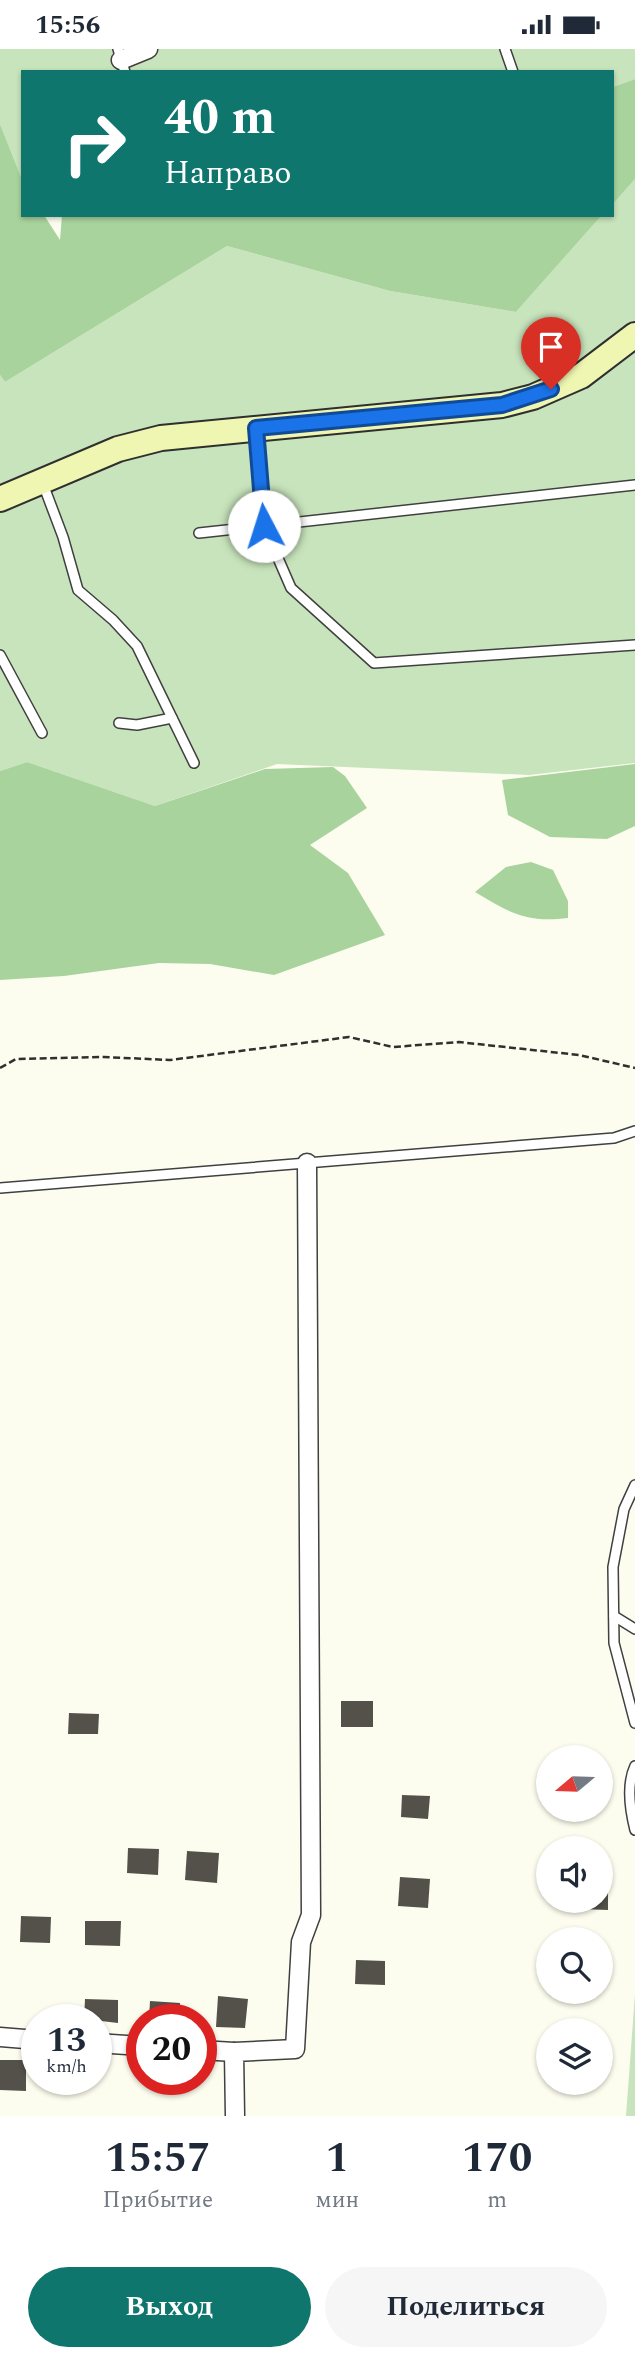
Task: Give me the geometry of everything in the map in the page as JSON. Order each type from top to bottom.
[{"type":"street","points":[[121,60],[148,49]]},
{"type":"street","points":[[0,499],[41,480],[140,442],[256,428],[502,405],[533,397],[568,382],[629,344]]},
{"type":"street","points":[[217,2051],[295,2049],[300,1942],[310,1915],[307,1163]]},
{"type":"street","points":[[0,2037],[21,2039]]},
{"type":"street","points":[[234,2052],[235,2116]]},
{"type":"lane","points":[[505,49],[512,70]]},
{"type":"lane","points":[[256,428],[264,526],[291,588],[374,663],[635,645]]},
{"type":"lane","points":[[41,480],[63,537],[78,590],[113,620],[137,646],[194,763]]},
{"type":"lane","points":[[199,533],[635,485]]},
{"type":"lane","points":[[0,655],[42,733]]},
{"type":"lane","points":[[119,723],[136,725],[172,718]]},
{"type":"lane","points":[[0,1188],[614,1138],[635,1131]]},
{"type":"lane","points":[[635,1485],[624,1509],[613,1567],[614,1643],[635,1723]]},
{"type":"lane","points":[[614,1616],[635,1629]]},
{"type":"lane","points":[[635,1766],[631,1775],[630,1809],[635,1830]]},
{"type":"path","points":[[0,1068],[16,1059],[104,1057],[170,1060],[349,1037],[393,1047],[459,1042],[579,1055],[635,1068]]},
{"type":"green space","points":[[0,49],[635,49],[635,79],[614,87],[614,70],[21,70],[21,177],[0,124]]},
{"type":"green space","points":[[635,79],[635,179],[614,203],[614,87]]},
{"type":"green space","points":[[0,124],[21,177],[21,217],[45,217],[60,240],[62,217],[600,217],[516,312],[390,291],[227,246],[5,382],[0,375]]},
{"type":"green space","points":[[635,179],[635,763],[529,775],[277,764],[155,806],[27,762],[0,771],[0,375],[5,382],[227,246],[390,291],[516,312],[600,217],[614,217],[614,203]]},
{"type":"green space","points":[[27,762],[155,806],[265,769],[333,767],[345,776],[367,808],[310,845],[348,873],[385,935],[274,975],[210,964],[159,963],[64,976],[0,980],[0,771]]},
{"type":"green space","points":[[635,764],[635,826],[607,839],[550,837],[508,815],[502,780]]},
{"type":"green space","points":[[531,862],[553,870],[568,901],[568,918],[529,918],[498,906],[475,892],[506,867]]},
{"type":"green space","points":[[635,1994],[635,2116],[626,2116]]},
{"type":"building","points":[[341,1701],[373,1701],[373,1727],[341,1727]]},
{"type":"building","points":[[69,1713],[99,1714],[98,1734],[68,1734]]},
{"type":"building","points":[[402,1795],[430,1796],[428,1819],[401,1817]]},
{"type":"building","points":[[128,1848],[159,1849],[158,1875],[127,1873]]},
{"type":"building","points":[[187,1851],[219,1853],[217,1883],[185,1880]]},
{"type":"building","points":[[400,1877],[430,1879],[428,1908],[398,1906]]},
{"type":"building","points":[[21,1916],[51,1917],[50,1943],[20,1942]]},
{"type":"building","points":[[85,1921],[121,1921],[120,1946],[85,1945]]},
{"type":"building","points":[[356,1960],[385,1961],[385,1985],[355,1984]]},
{"type":"building","points":[[218,1996],[248,1999],[245,2028],[217,2027]]},
{"type":"building","points":[[85,1999],[118,2000],[118,2023],[112,2022],[112,2004],[85,2004]]},
{"type":"building","points":[[150,2001],[180,2003],[180,2004],[150,2004]]},
{"type":"building","points":[[0,2060],[21,2060],[21,2091],[0,2090]]},
{"type":"route","points":[[264,526],[256,428],[502,405],[551,389]]}]
